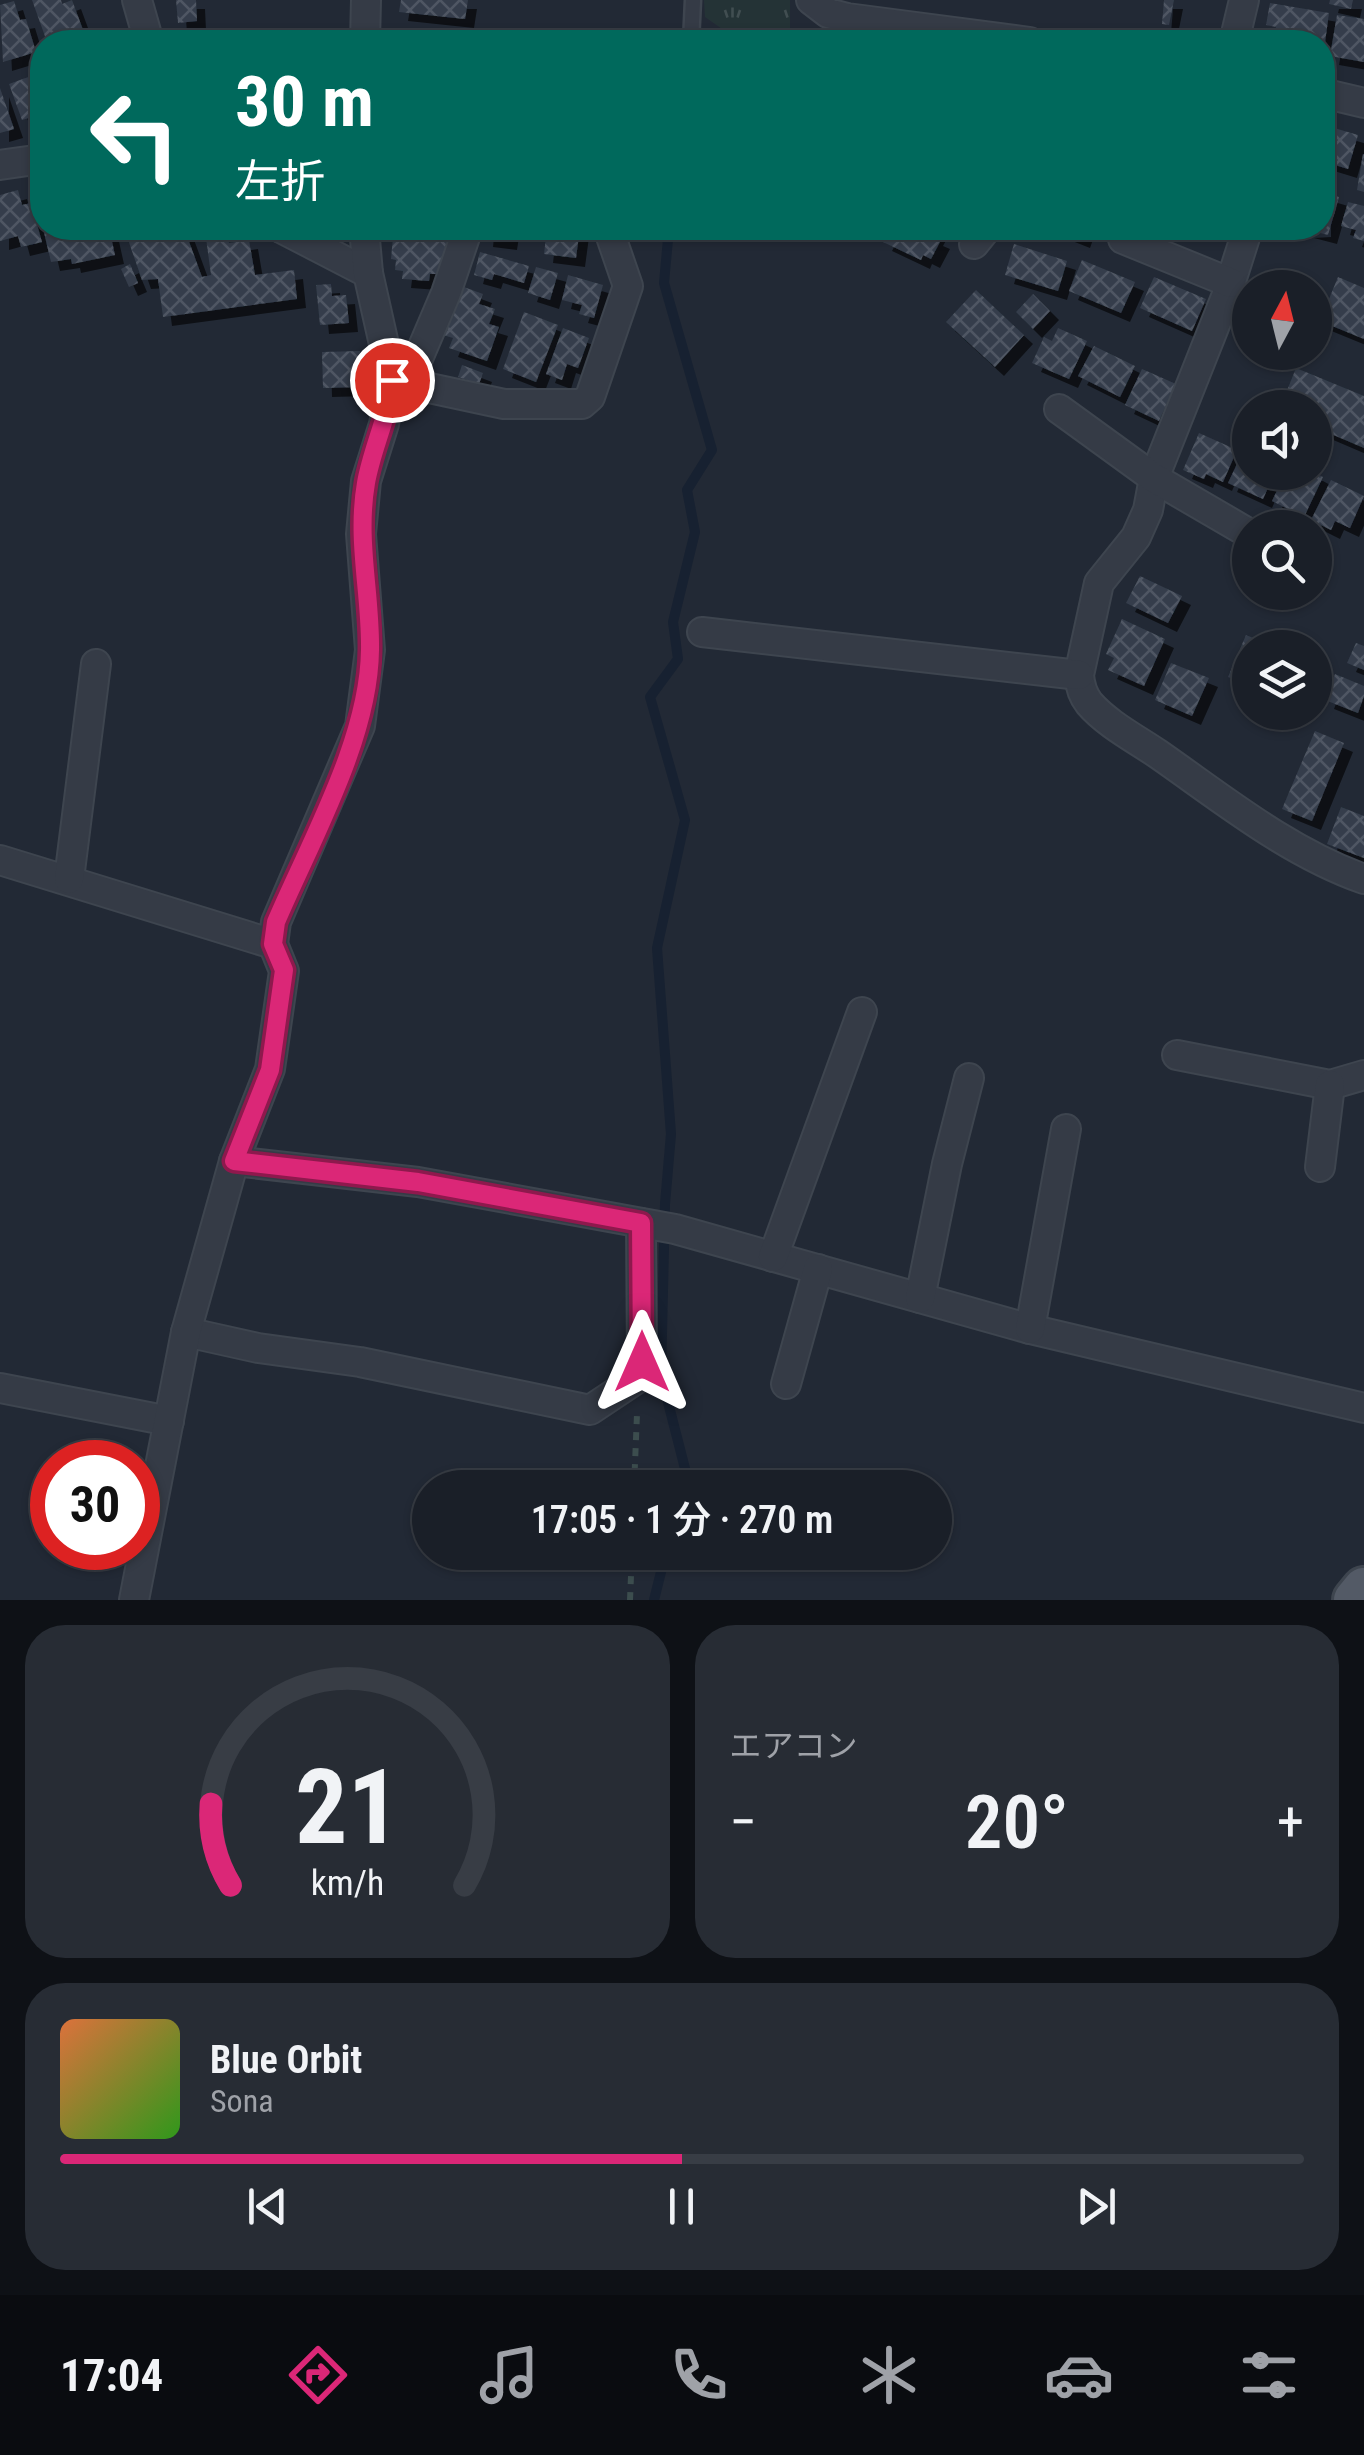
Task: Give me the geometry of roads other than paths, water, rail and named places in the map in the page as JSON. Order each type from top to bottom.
[{"type":"main road","points":[[1355,1600],[1364,1589]]},
{"type":"street","points":[[137,0],[146,30]]},
{"type":"street","points":[[365,30],[366,0]]},
{"type":"street","points":[[811,0],[863,30]]},
{"type":"street","points":[[1237,30],[1244,0]]},
{"type":"street","points":[[1335,95],[1364,102]]},
{"type":"street","points":[[0,165],[30,161]]},
{"type":"street","points":[[304,240],[368,273]]},
{"type":"street","points":[[365,240],[368,273],[400,381]]},
{"type":"street","points":[[134,1600],[186,1332],[234,1161],[270,1070],[284,970],[273,944],[276,922],[360,726],[370,650],[361,534],[366,481],[400,381],[446,293],[464,240]]},
{"type":"street","points":[[400,381],[467,399],[504,404],[582,404],[590,397],[628,286],[612,240]]},
{"type":"street","points":[[1126,240],[1231,283]]},
{"type":"street","points":[[1244,240],[1154,478],[1148,510],[1136,537],[1098,583],[1079,674],[1080,689],[1106,718],[1308,856],[1364,879]]},
{"type":"street","points":[[1059,409],[1154,478],[1232,524]]},
{"type":"street","points":[[702,632],[1079,674]]},
{"type":"street","points":[[68,879],[96,664]]},
{"type":"street","points":[[0,860],[273,944]]},
{"type":"street","points":[[773,1257],[862,1012]]},
{"type":"street","points":[[1177,1055],[1330,1084],[1364,1076]]},
{"type":"street","points":[[920,1298],[969,1078]]},
{"type":"street","points":[[1320,1167],[1330,1084]]},
{"type":"street","points":[[1030,1329],[1066,1129]]},
{"type":"street","points":[[234,1161],[418,1182],[675,1229],[1030,1329],[1364,1408]]},
{"type":"street","points":[[186,1332],[258,1348],[360,1362],[574,1410],[590,1410],[638,1378],[642,1362],[641,1223]]},
{"type":"street","points":[[786,1384],[818,1269]]},
{"type":"street","points":[[0,1388],[169,1421]]},
{"type":"lane","points":[[692,30],[693,0]]},
{"type":"waterway","points":[[668,240],[664,283],[712,450],[687,490],[695,532],[673,622],[678,659],[650,697],[685,820],[657,948],[671,1134],[665,1204],[661,1375],[685,1470]]},
{"type":"waterway","points":[[654,1600],[662,1570]]}]
